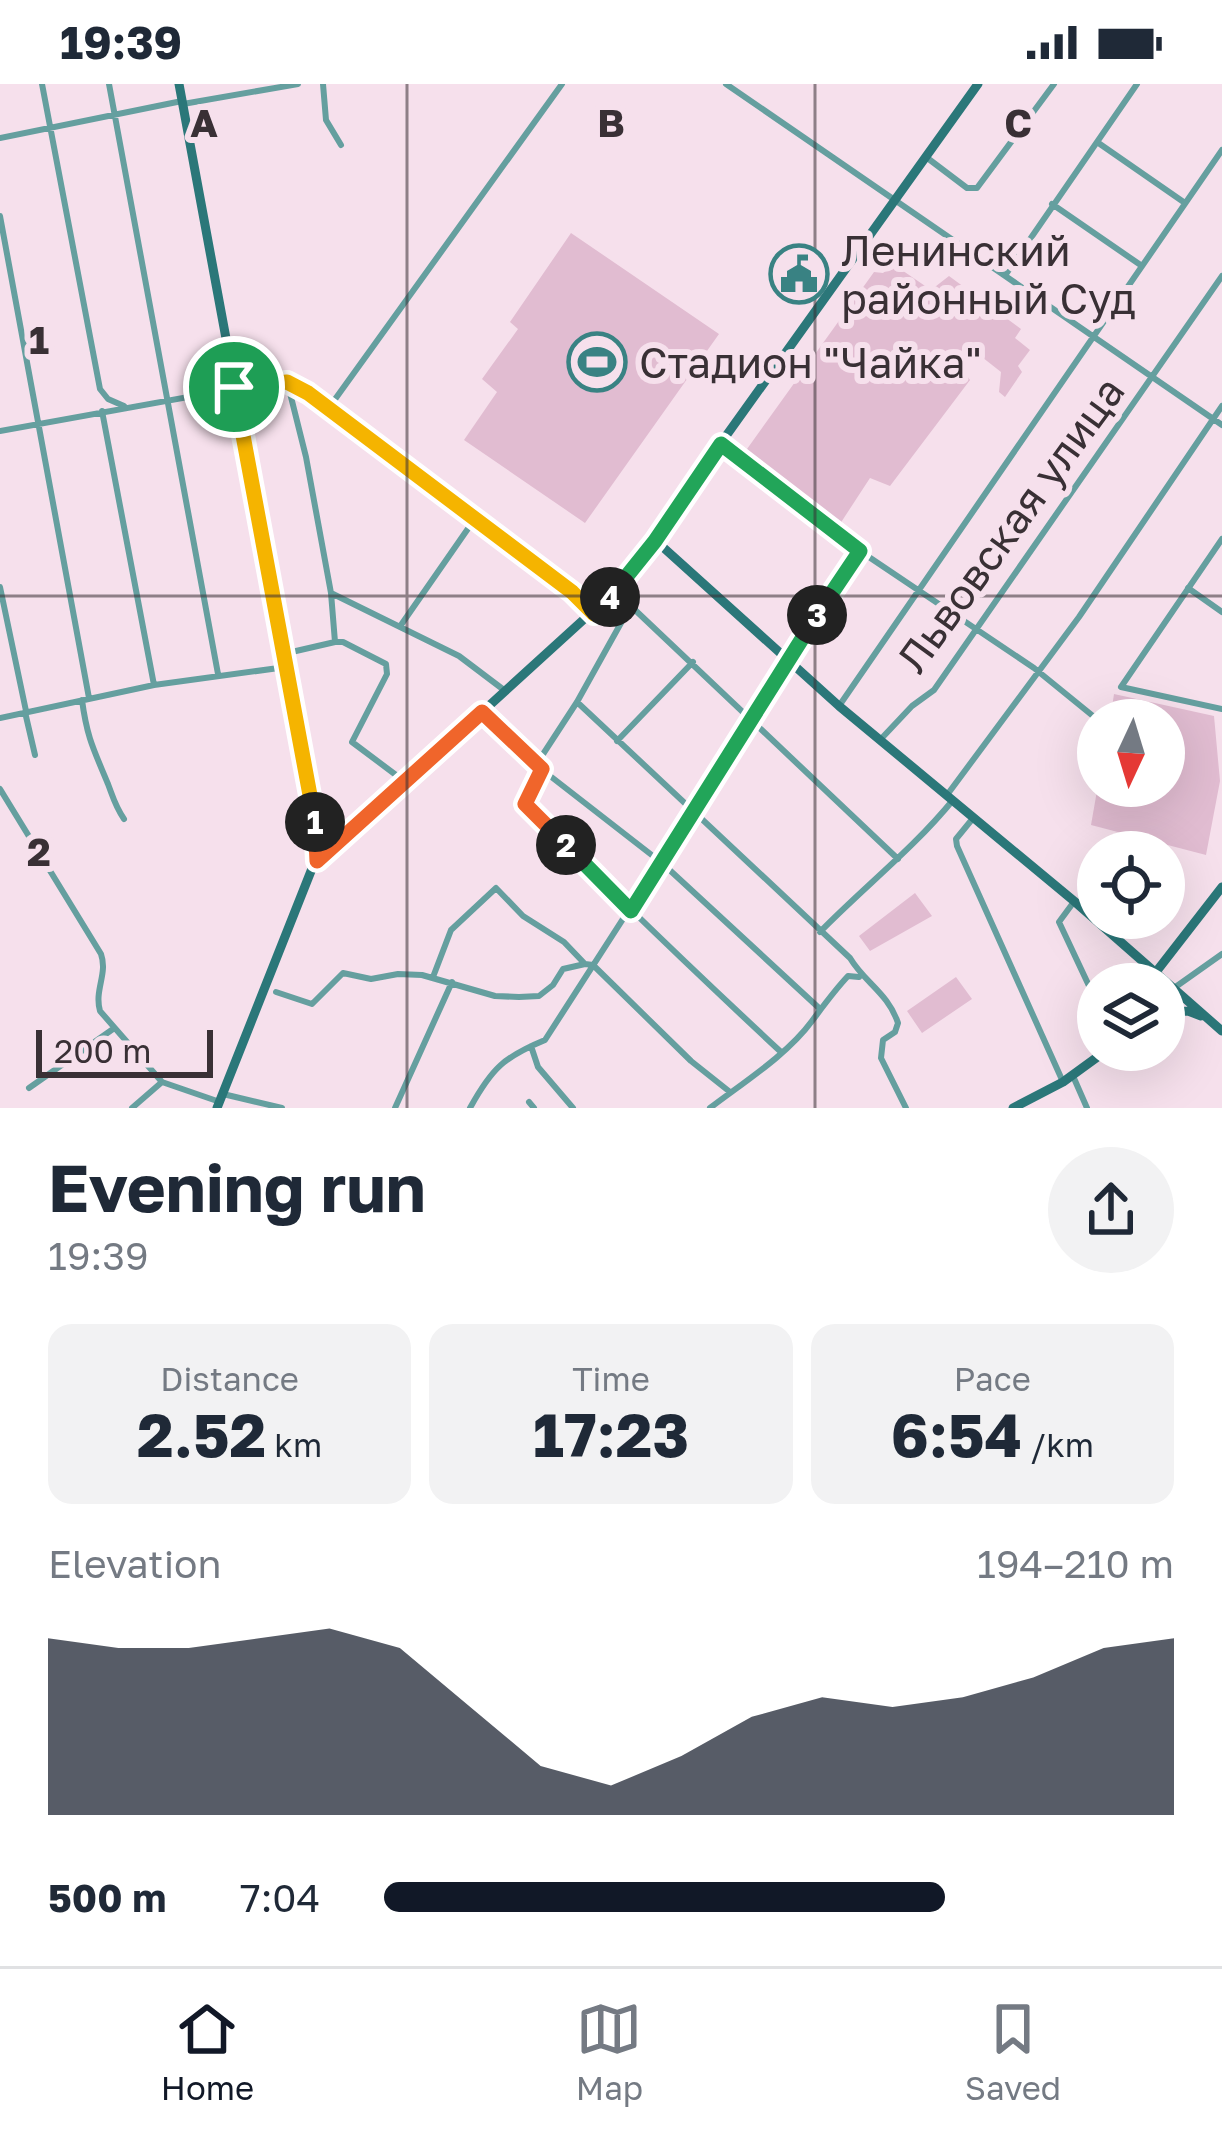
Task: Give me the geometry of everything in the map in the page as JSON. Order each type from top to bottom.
[{"type":"street","points":[[42,84],[100,388],[107,398],[128,407]]},
{"type":"street","points":[[109,84],[218,674]]},
{"type":"street","points":[[178,84],[312,804],[317,861]]},
{"type":"street","points":[[0,138],[298,84]]},
{"type":"street","points":[[323,84],[326,120],[341,145]]},
{"type":"street","points":[[328,409],[562,84]]},
{"type":"street","points":[[726,84],[1222,425]]},
{"type":"street","points":[[220,1101],[304,880],[317,861],[615,592],[978,84]]},
{"type":"street","points":[[926,157],[967,188],[977,188],[1054,84]]},
{"type":"street","points":[[1005,275],[1137,84]]},
{"type":"street","points":[[1096,142],[1185,203]]},
{"type":"street","points":[[839,706],[1222,150]]},
{"type":"street","points":[[1052,204],[1142,266]]},
{"type":"street","points":[[0,216],[86,699],[87,739],[124,819]]},
{"type":"street","name":"Львовская улица","points":[[880,740],[934,690],[1222,276]]},
{"type":"street","points":[[287,382],[306,457],[331,593],[335,642]]},
{"type":"street","points":[[0,430],[234,387],[287,382],[572,592],[594,614]]},
{"type":"street","points":[[820,932],[885,866],[898,859],[950,797],[1222,406]]},
{"type":"street","points":[[102,411],[154,685]]},
{"type":"street","points":[[721,444],[916,593],[976,628],[1077,703]]},
{"type":"street","points":[[400,626],[475,520]]},
{"type":"street","points":[[1222,538],[1121,687],[1222,710]]},
{"type":"street","points":[[655,541],[839,706],[1145,963]]},
{"type":"street","points":[[470,1108],[486,1078],[519,1049],[545,1040],[589,964],[631,911],[860,551]]},
{"type":"street","points":[[0,587],[34,755]]},
{"type":"street","points":[[1188,588],[1222,612]]},
{"type":"street","points":[[615,592],[898,859]]},
{"type":"street","points":[[331,593],[472,664],[505,692]]},
{"type":"street","points":[[631,605],[539,767],[525,804],[781,1052]]},
{"type":"street","points":[[0,718],[285,660],[343,642],[386,664],[387,674],[352,742],[404,781]]},
{"type":"street","points":[[617,741],[693,662]]},
{"type":"street","points":[[578,702],[850,958],[862,978],[883,993],[895,1012],[897,1028],[880,1048],[906,1108]]},
{"type":"street","points":[[482,712],[539,767],[662,863],[819,1008]]},
{"type":"street","points":[[0,789],[100,954],[105,969],[97,1000],[113,1029],[162,1082],[220,1101],[282,1108]]},
{"type":"street","points":[[312,804],[339,839]]},
{"type":"street","points":[[974,817],[956,839],[957,846],[1068,1079],[1087,1108]]},
{"type":"street","points":[[1163,963],[1222,887]]},
{"type":"street","points":[[433,977],[451,930],[496,888],[523,916],[564,942],[730,1092]]},
{"type":"street","points":[[1074,902],[1059,922],[1078,963]]},
{"type":"street","points":[[1185,980],[1222,954]]},
{"type":"street","points":[[276,992],[312,1004],[343,974],[371,979],[398,974],[433,977],[495,996],[539,996],[554,985],[563,969],[589,964]]},
{"type":"street","points":[[710,1108],[781,1052],[848,976],[862,978]]},
{"type":"street","points":[[395,1108],[452,982]]},
{"type":"street","points":[[1185,998],[1222,1031]]},
{"type":"street","points":[[1185,1011],[1211,1022]]},
{"type":"street","points":[[29,1088],[113,1029]]},
{"type":"street","points":[[531,1046],[538,1067],[573,1108]]},
{"type":"street","points":[[1013,1108],[1079,1071]]},
{"type":"street","points":[[132,1108],[162,1082]]},
{"type":"shaded area","name":"Стадион \"Чайка\"","points":[[571,233],[719,334],[585,523],[464,440],[497,392],[482,379],[518,329],[510,322]]},
{"type":"shaded area","points":[[893,264],[931,290],[949,276],[1021,329],[1015,338],[1030,350],[1005,397],[999,392],[1001,372],[973,350],[961,367],[970,380],[890,486],[870,478],[838,527],[742,456],[874,272],[883,273]]},
{"type":"shaded area","points":[[1185,710],[1214,716],[1220,781],[1206,855],[1185,850],[1185,831],[1114,831],[1091,825],[1094,807],[1185,807]]},
{"type":"shaded area","points":[[915,893],[932,916],[870,951],[859,936]]},
{"type":"shaded area","points":[[956,977],[972,999],[922,1033],[907,1011]]},
{"type":"place","name":"Ленинский районный Суд","points":[[799,274]]},
{"type":"place","name":"Стадион \"Чайка\"","points":[[597,362]]},
{"type":"route","points":[[287,382],[308,393],[572,592],[594,614],[655,541],[721,444],[860,551],[631,911],[525,804],[542,769],[482,712],[317,861],[309,783],[234,387],[287,382]]}]
